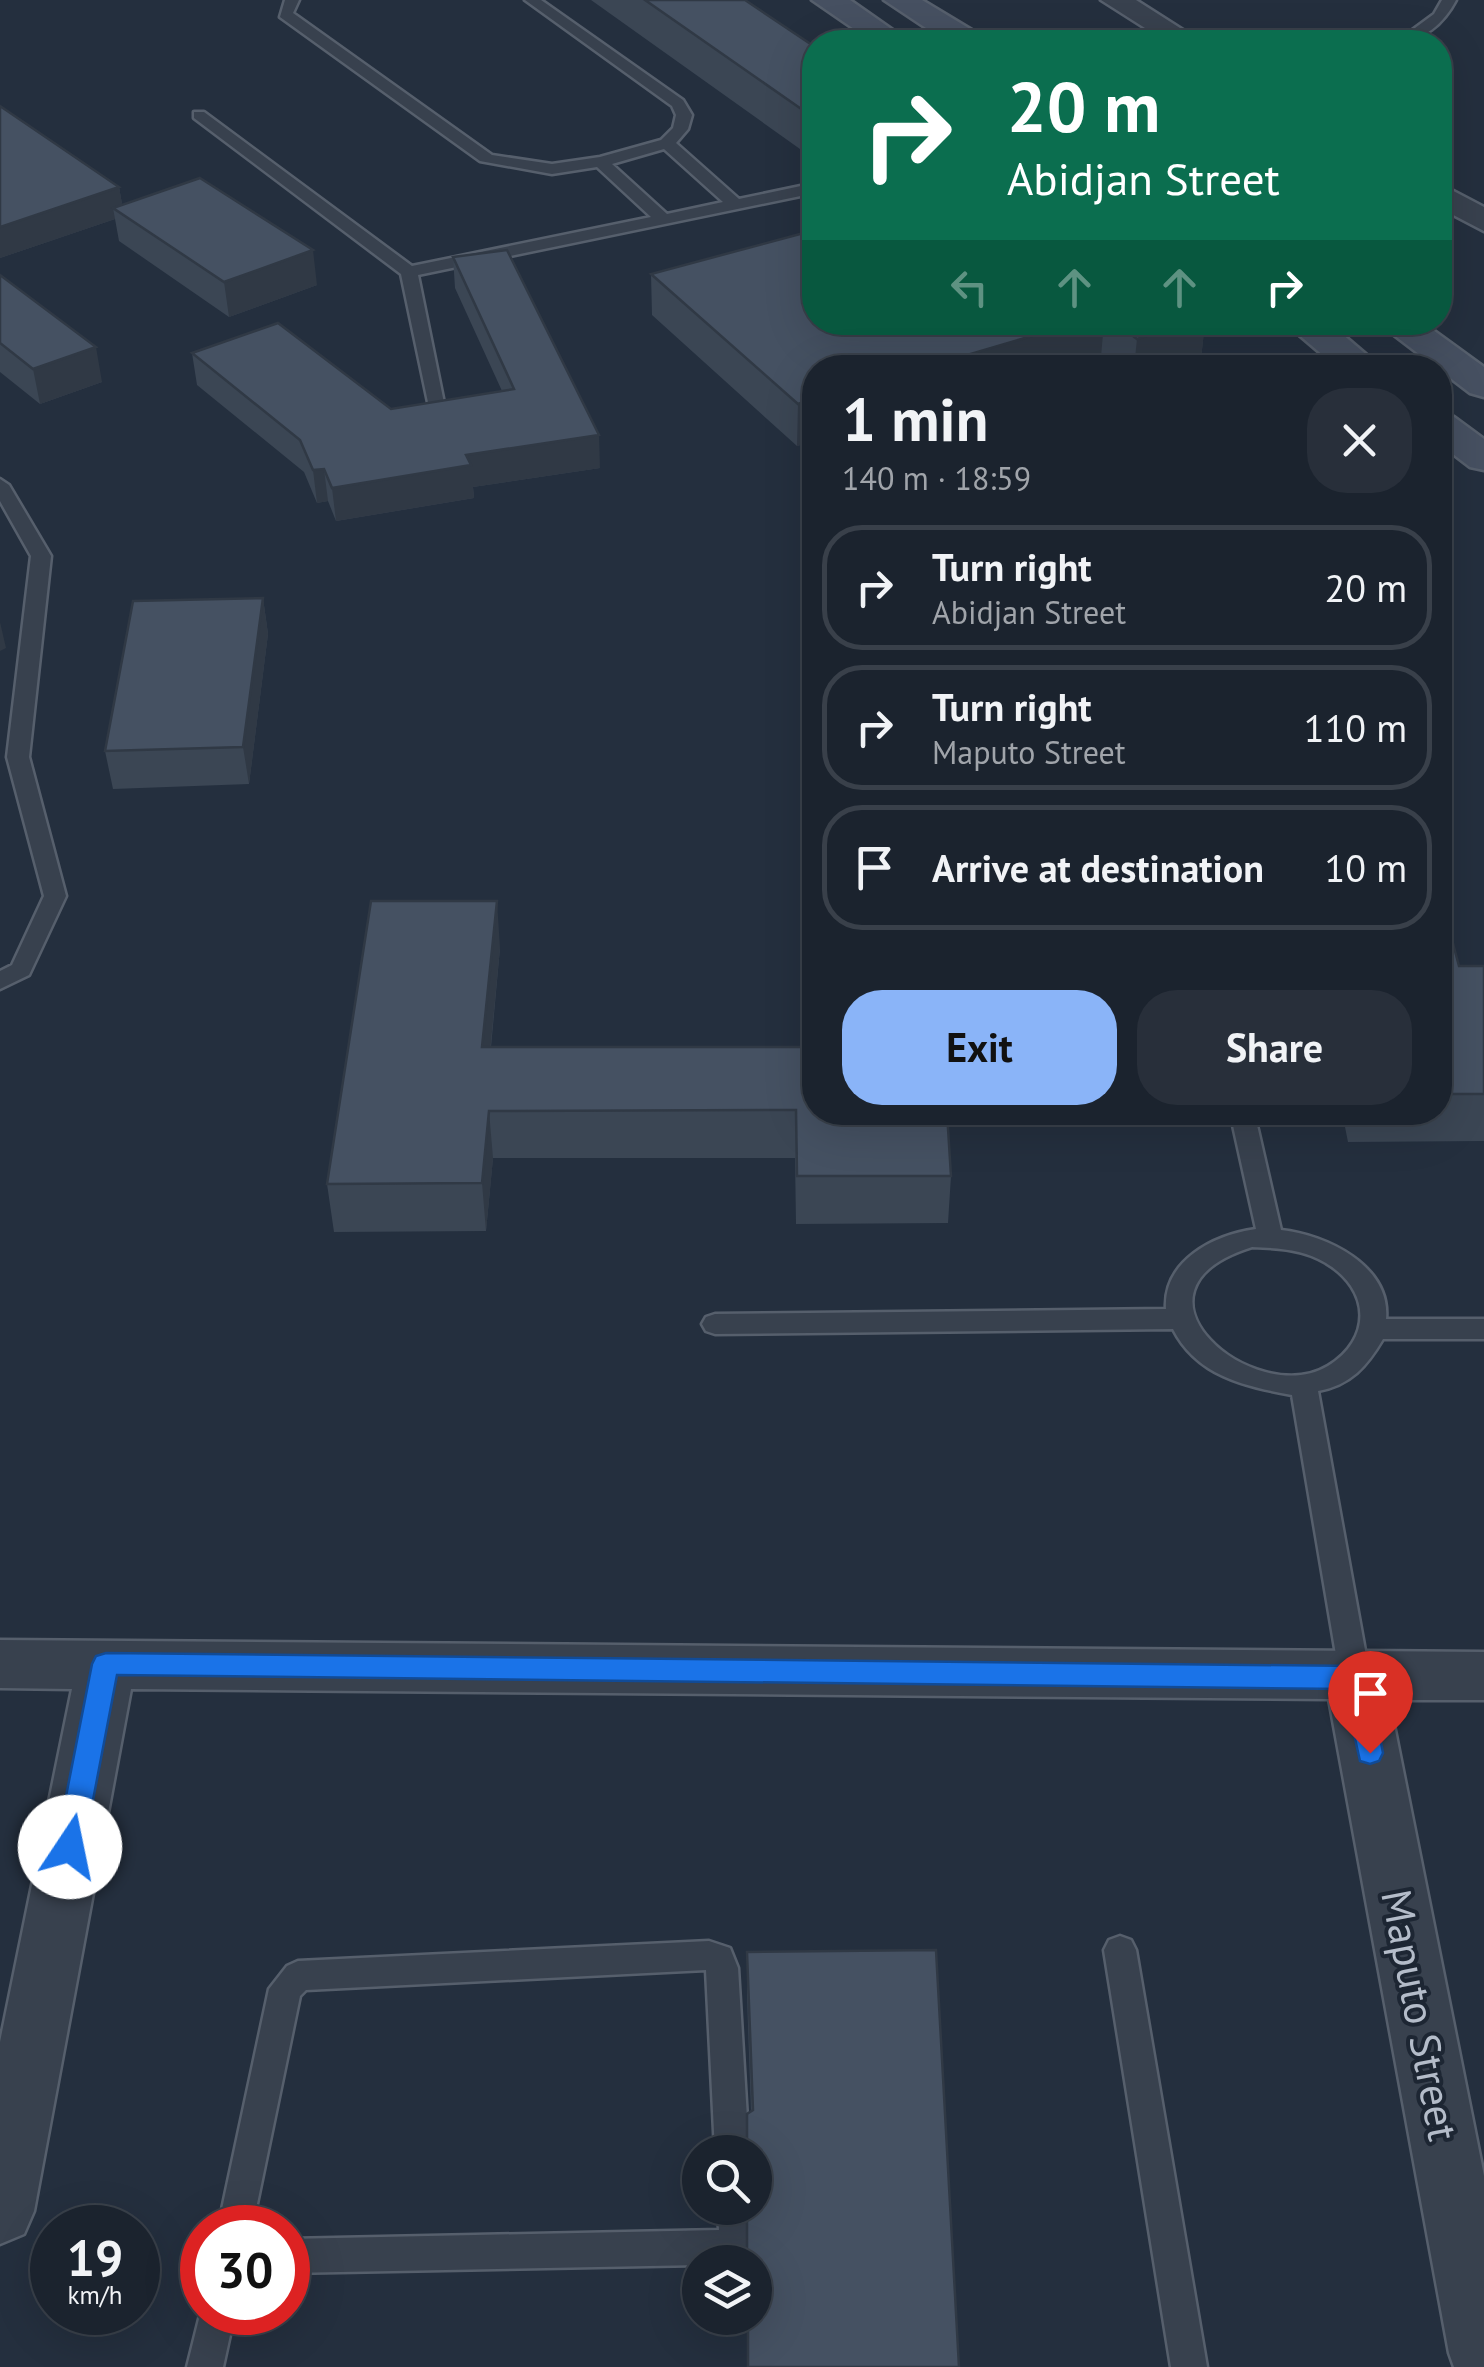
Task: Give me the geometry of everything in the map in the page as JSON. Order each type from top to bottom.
[{"type":"main road","points":[[828,0],[875,30]]},
{"type":"main road","points":[[900,0],[949,30]]},
{"type":"main road","points":[[1321,335],[1347,355]]},
{"type":"main road","points":[[1414,335],[1442,355]]},
{"type":"main road","points":[[1452,362],[1484,385]]},
{"type":"main road","points":[[1452,434],[1484,458]]},
{"type":"street","points":[[1115,0],[1166,30]]},
{"type":"street","points":[[1452,200],[1481,216]]},
{"type":"street","points":[[0,1664],[1356,1678],[1484,1676]]},
{"type":"street","points":[[0,2211],[106,1664]]},
{"type":"street","name":"Maputo Street","points":[[1356,1678],[1484,2354]]},
{"type":"lane","points":[[292,0],[284,14],[486,158],[552,169],[602,162],[668,143],[680,130],[684,115],[678,103],[532,0]]},
{"type":"lane","points":[[1421,30],[1440,17],[1449,0]]},
{"type":"lane","points":[[199,115],[409,272],[435,404]]},
{"type":"lane","points":[[668,143],[736,205]]},
{"type":"lane","points":[[602,162],[665,221]]},
{"type":"lane","points":[[409,272],[802,191]]},
{"type":"lane","points":[[0,485],[41,556],[18,757],[55,896],[21,970],[0,982]]},
{"type":"lane","points":[[1245,1125],[1272,1240]]},
{"type":"lane","points":[[1252,1238],[1272,1240],[1290,1240],[1326,1252],[1356,1273],[1374,1300],[1377,1329],[1365,1355],[1340,1374],[1303,1384],[1263,1382],[1226,1368],[1196,1346],[1180,1319],[1178,1290],[1192,1266],[1218,1247],[1252,1238]]},
{"type":"lane","points":[[715,1324],[1180,1319]]},
{"type":"lane","points":[[1377,1329],[1484,1328]]},
{"type":"lane","points":[[1303,1384],[1356,1678]]},
{"type":"lane","points":[[1120,1950],[1189,2367]]},
{"type":"lane","points":[[240,2205],[285,1990],[298,1976],[709,1955],[719,1958],[731,2135]]},
{"type":"lane","points":[[310,2256],[732,2247],[736,2225]]},
{"type":"lane","points":[[205,2367],[213,2335]]},
{"type":"building","points":[[645,0],[745,0],[802,38],[802,110]]},
{"type":"building","points":[[0,106],[119,187],[0,227]]},
{"type":"building","points":[[200,178],[313,250],[224,282],[113,208]]},
{"type":"building","points":[[802,233],[802,335],[1035,335],[967,355],[802,355],[802,403],[798,404],[651,274]]},
{"type":"building","points":[[507,250],[599,435],[466,455],[471,465],[332,488],[324,469],[313,470],[300,440],[192,353],[278,323],[391,409],[514,389],[453,257]]},
{"type":"building","points":[[0,275],[96,347],[33,369],[0,343]]},
{"type":"building","points":[[263,598],[243,747],[105,751],[133,601]]},
{"type":"building","points":[[371,901],[497,901],[482,1047],[802,1047],[802,1125],[948,1125],[951,1176],[797,1176],[796,1110],[489,1111],[482,1183],[327,1184]]},
{"type":"building","points":[[1452,940],[1459,966],[1484,966],[1484,1094],[1452,1094]]},
{"type":"building","points":[[936,1950],[959,2367],[748,2367],[748,2335],[772,2335],[772,2245],[747,2245],[747,2225],[772,2225],[772,2135],[747,2135],[747,2114],[753,2110],[747,1952]]},
{"type":"route","points":[[70,1847],[106,1664],[1356,1678],[1370,1753]]}]
